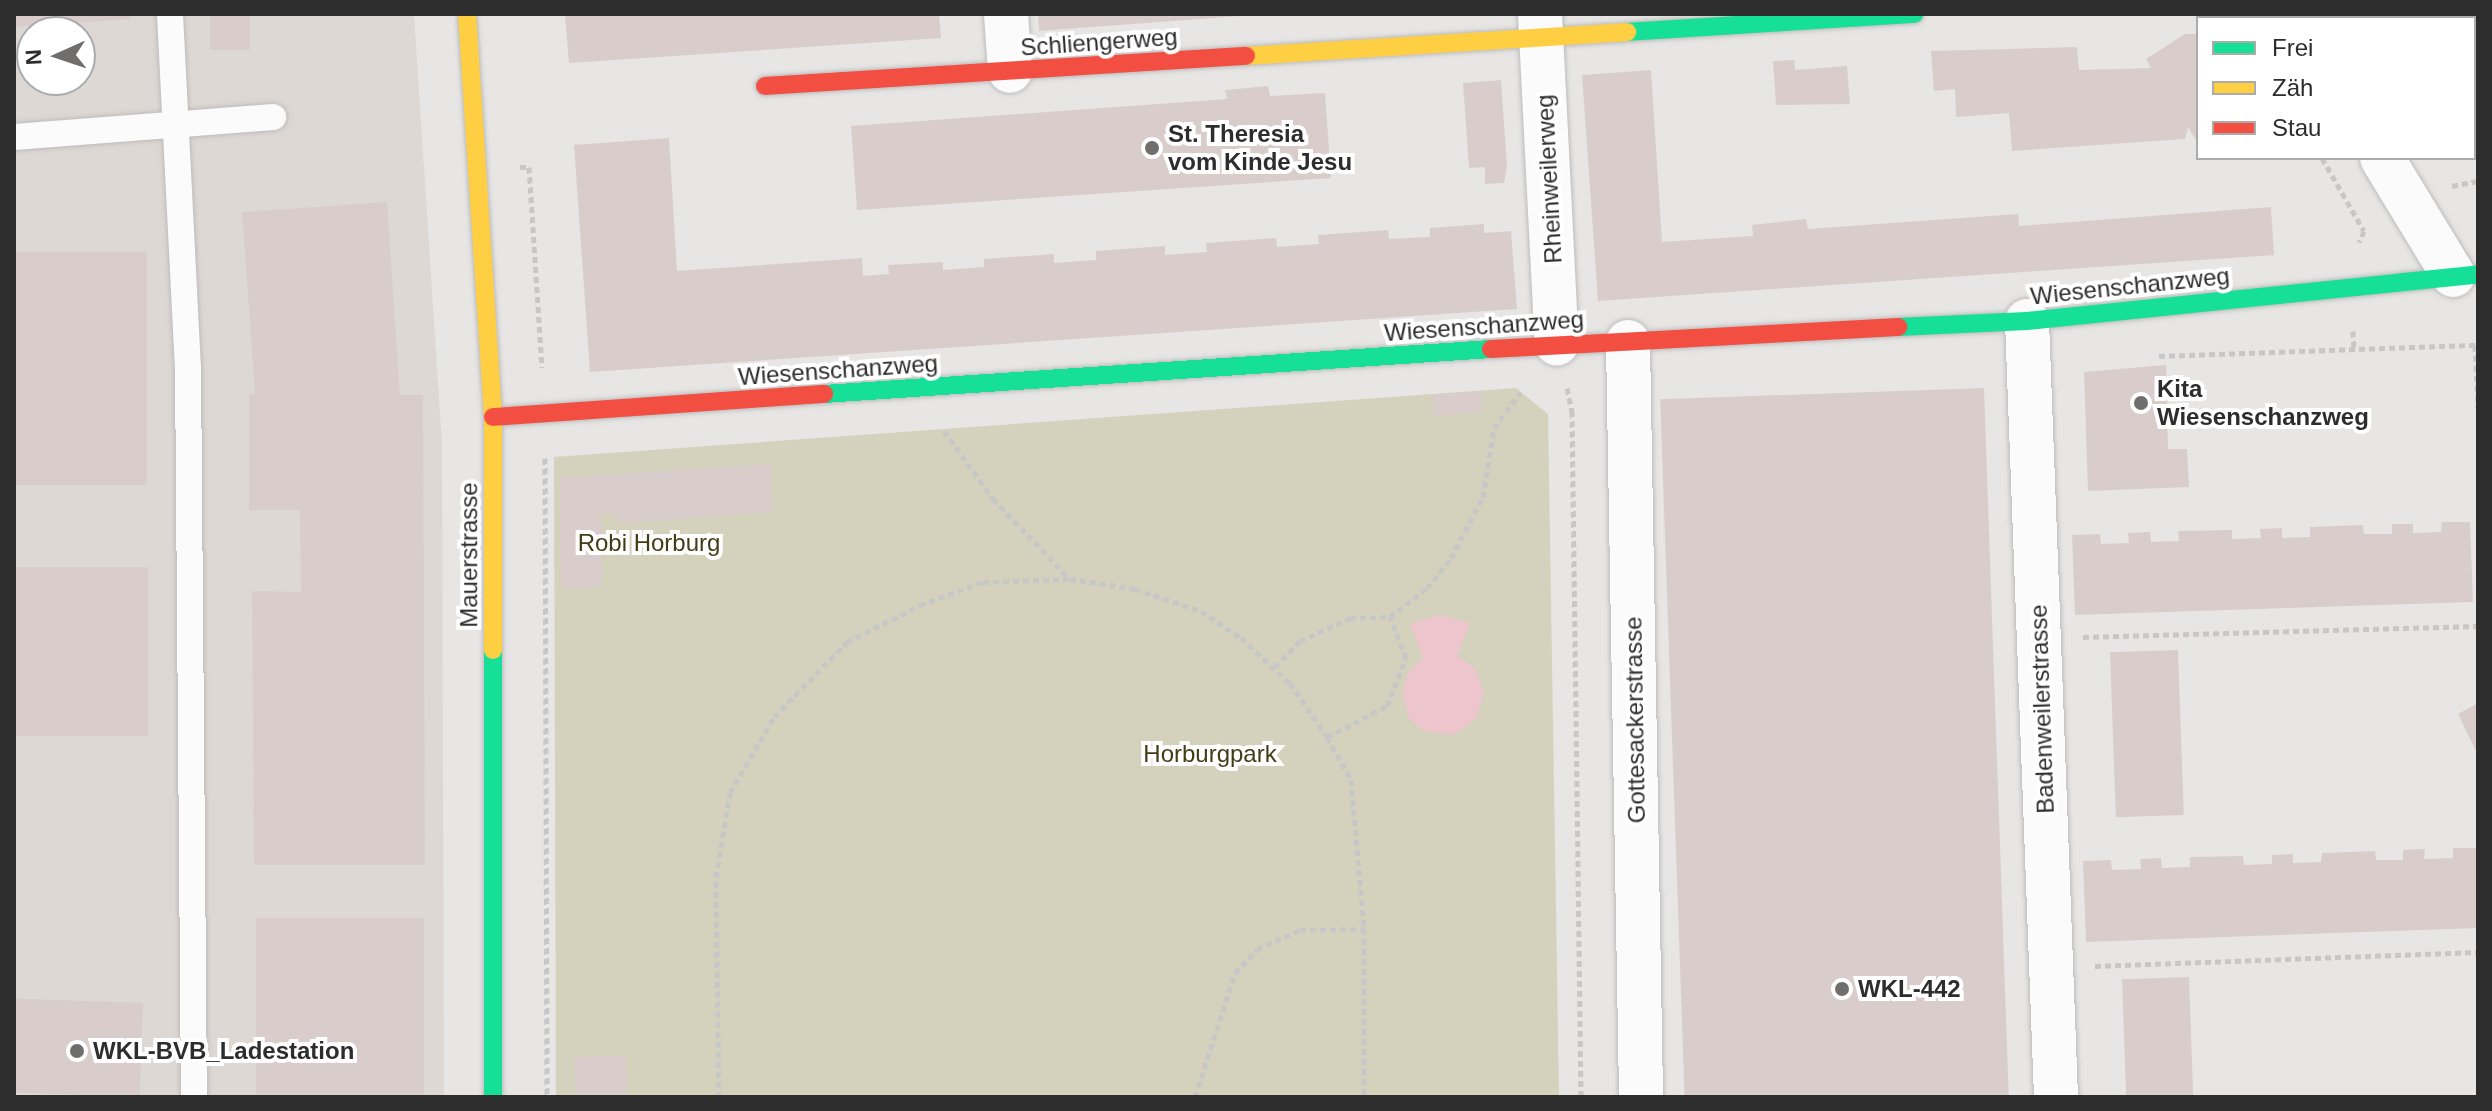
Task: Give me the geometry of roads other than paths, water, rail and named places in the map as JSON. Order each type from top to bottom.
[{"type":"street","name":"Mauerstrasse","points":[[467,14],[493,417],[493,1097]]},
{"type":"street","points":[[1006,14],[1010,71]]},
{"type":"street","name":"Schliengerweg","points":[[765,86],[1010,71],[1540,25],[1914,14]]},
{"type":"street","name":"Rheinweilerweg","points":[[1540,25],[1557,344]]},
{"type":"street","points":[[2383,160],[2465,274]]},
{"type":"street","name":"Wiesenschanzweg","points":[[493,417],[1557,344],[2027,321],[2465,274]]},
{"type":"street","name":"Badenweilerstrasse","points":[[2027,321],[2056,1097]]},
{"type":"street","name":"Gottesackerstrasse","points":[[1628,342],[1641,1097]]},
{"type":"lane","points":[[170,14],[178,123],[188,367],[194,1097]]},
{"type":"lane","points":[[14,137],[273,117]]},
{"type":"place","name":"St. Theresia vom Kinde Jesu","points":[[1152,148]]},
{"type":"place","name":"Kita Wiesenschanzweg","points":[[2141,403]]},
{"type":"place","name":"WKL-442","points":[[1842,989]]},
{"type":"place","name":"WKL-BVB_Ladestation","points":[[77,1051]]},
{"type":"park label","name":"Robi Horburg","points":[[649,543]]},
{"type":"park label","name":"Horburgpark","points":[[1210,754]]}]
